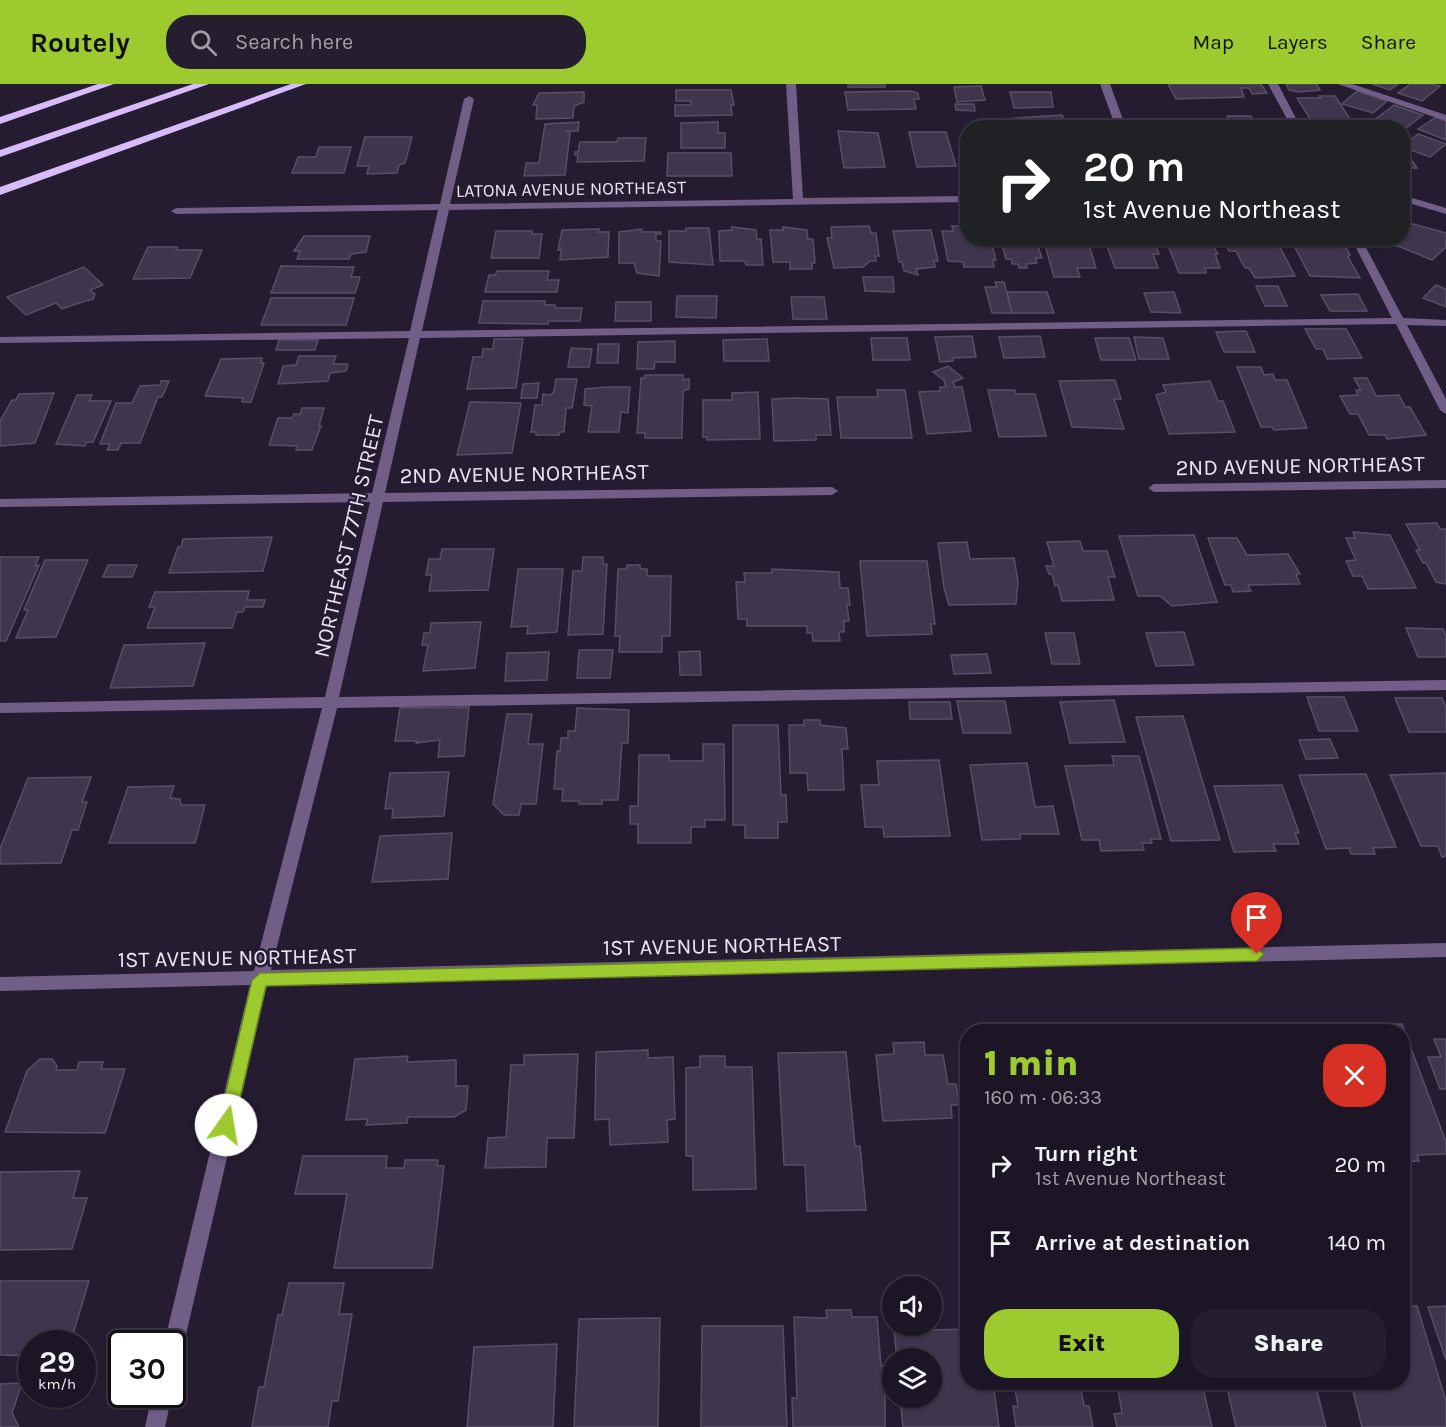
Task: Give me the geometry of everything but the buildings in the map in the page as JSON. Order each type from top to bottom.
[{"type":"highway","points":[[2,120],[109,84]]},
{"type":"highway","points":[[0,154],[204,84]]},
{"type":"highway","points":[[0,191],[301,84]]},
{"type":"street","points":[[791,84],[798,202]]},
{"type":"street","points":[[1105,84],[1118,120]]},
{"type":"street","points":[[1273,84],[1292,120]]},
{"type":"street","points":[[1343,84],[1446,118]]},
{"type":"street","name":"NORTHEAST 77TH STREET","points":[[177,1330],[260,980],[331,702],[380,496],[414,336],[469,99]]},
{"type":"street","name":"LATONA AVENUE NORTHEAST","points":[[176,210],[960,200]]},
{"type":"street","points":[[1410,200],[1446,211]]},
{"type":"street","points":[[1360,246],[1446,410]]},
{"type":"street","points":[[0,340],[1399,321],[1446,323]]},
{"type":"street","name":"2ND AVENUE NORTHEAST","points":[[1154,488],[1446,484]]},
{"type":"street","name":"2ND AVENUE NORTHEAST","points":[[0,503],[832,491]]},
{"type":"street","points":[[0,708],[1446,685]]},
{"type":"street","name":"1ST AVENUE NORTHEAST","points":[[0,984],[260,980],[1446,950]]},
{"type":"street","points":[[155,1427],[159,1408]]},
{"type":"route","points":[[226,1125],[260,980],[1257,954]]}]
